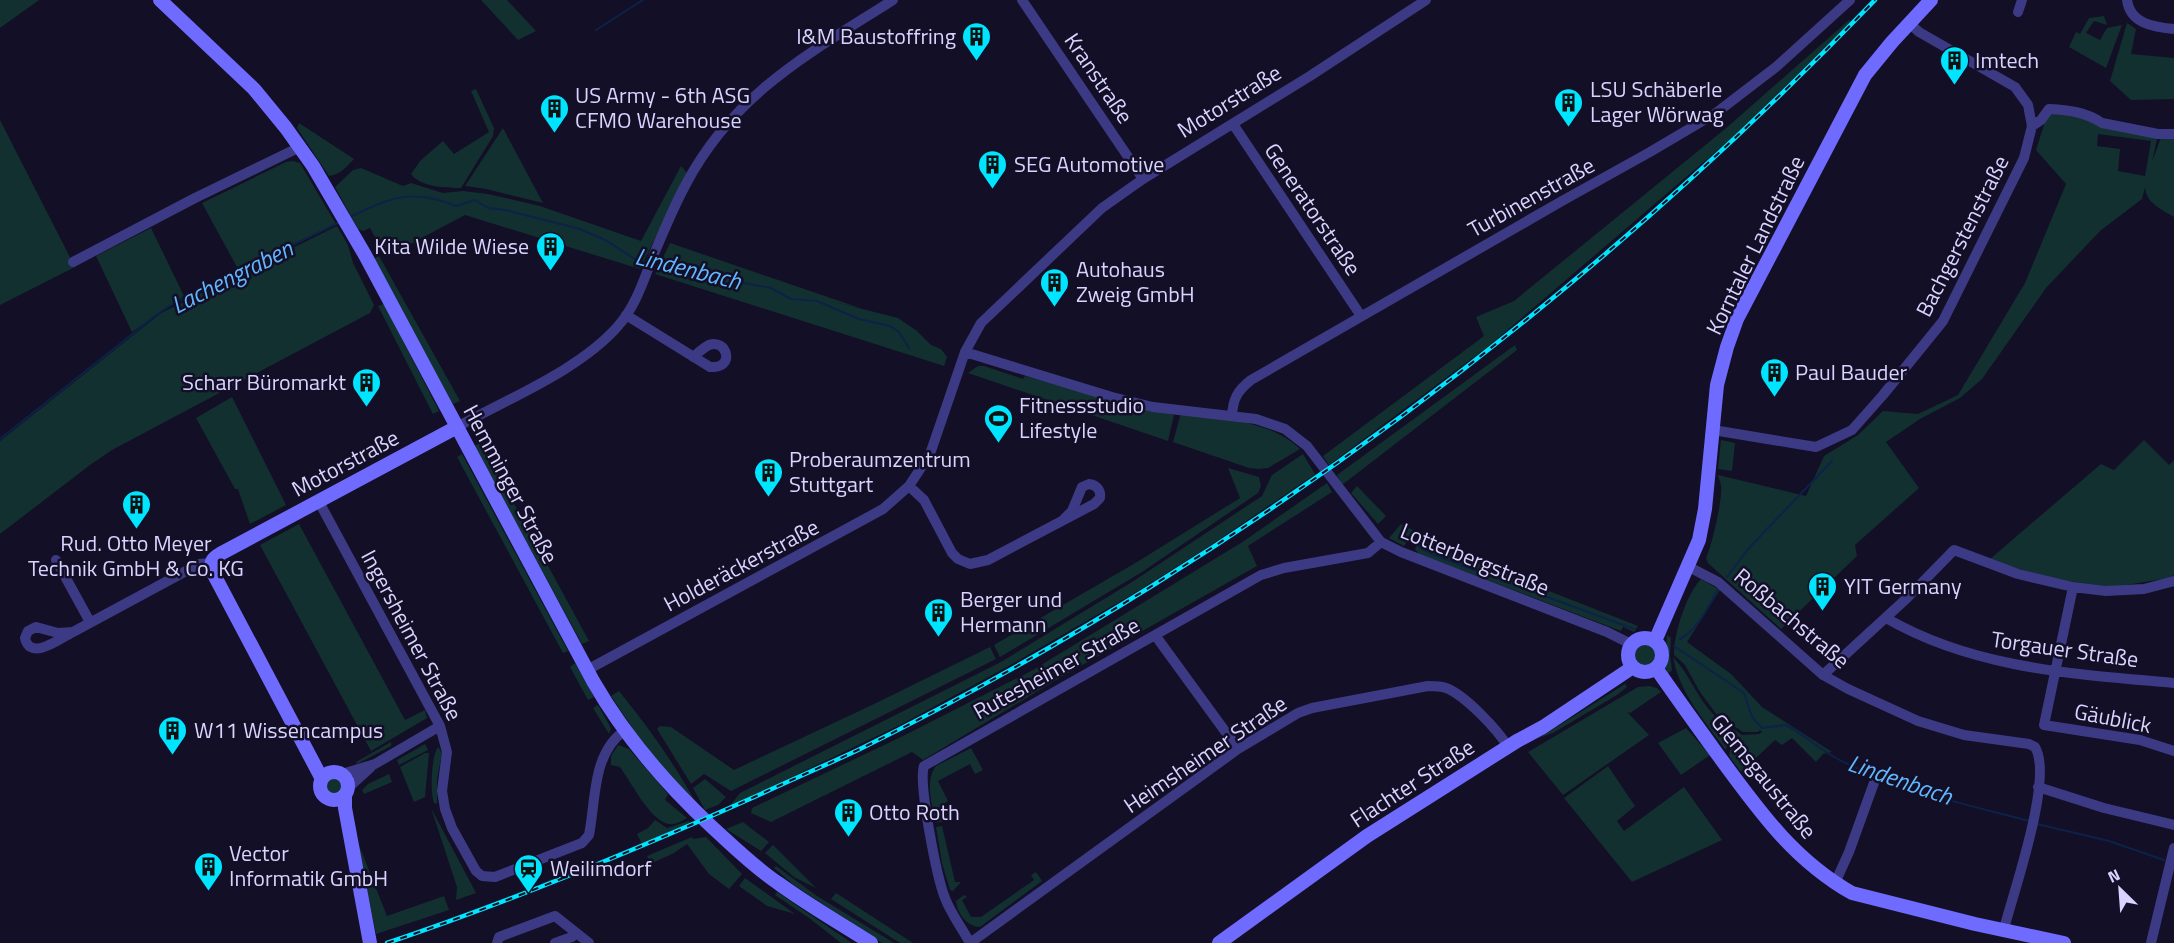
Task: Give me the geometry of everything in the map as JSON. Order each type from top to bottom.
[{"type":"main road","name":"Hemminger Straße","points":[[160,0],[252,87],[300,147],[350,230],[605,702],[624,731],[684,801],[733,847],[777,883],[871,943]]},
{"type":"main road","name":"Korntaler Landstraße","points":[[1655,641],[1699,540],[1705,509],[1721,366],[1741,310],[1857,88],[1873,65],[1931,0]]},
{"type":"main road","name":"Motorstraße","points":[[211,563],[220,554],[457,427]]},
{"type":"main road","points":[[211,563],[211,569],[307,748],[332,775],[348,781],[342,795],[370,943]]},
{"type":"main road","points":[[1642,637],[1655,641],[1662,654],[1661,662],[1656,668],[1647,672],[1633,667],[1628,656],[1631,644],[1642,637]]},
{"type":"main road","name":"Flachter Straße","points":[[1219,943],[1367,836],[1543,727],[1633,667]]},
{"type":"main road","name":"Glemsgaustraße","points":[[1656,668],[1702,734],[1766,818],[1789,845],[1816,870],[1835,883],[1852,893],[2064,943]]},
{"type":"main road","points":[[332,775],[320,785],[321,793],[327,799],[342,795]]},
{"type":"street","name":"Motorstraße","points":[[457,427],[575,363],[602,342],[626,315],[636,299],[685,186],[697,162],[714,138],[750,98],[786,68],[893,0]]},
{"type":"street","name":"Kranstraße","points":[[1022,0],[1143,179]]},
{"type":"street","name":"Motorstraße","points":[[965,352],[981,323],[1102,208],[1143,179],[1425,0]]},
{"type":"street","name":"Turbinenstraße","points":[[1232,416],[1233,398],[1243,386],[1716,113],[1776,67],[1850,0]]},
{"type":"street","points":[[2018,12],[2022,0]]},
{"type":"street","points":[[2127,0],[2132,14],[2154,27],[2174,29]]},
{"type":"street","points":[[1909,23],[1919,32],[2015,87],[2028,105],[2032,126],[2041,120],[2049,109],[2073,110],[2102,123],[2158,134],[2174,134]]},
{"type":"street","name":"Generatorstraße","points":[[1233,124],[1361,316]]},
{"type":"street","name":"Bachgerstenstraße","points":[[1713,430],[1816,447],[1852,430],[1943,321],[2024,158],[2032,126]]},
{"type":"street","points":[[73,262],[195,198],[300,147]]},
{"type":"street","points":[[626,315],[693,357]]},
{"type":"street","name":"Lotterbergstraße","points":[[965,352],[1078,387],[1153,407],[1232,416],[1268,422],[1285,429],[1298,438],[1315,456],[1381,542],[1401,552],[1607,632],[1631,644]]},
{"type":"street","name":"Holderäckerstraße","points":[[587,669],[883,509],[909,486],[930,454],[965,352]]},
{"type":"street","points":[[909,486],[924,500],[952,553],[960,560],[970,564],[988,560],[1063,520]]},
{"type":"street","name":"Ingersheimer Straße","points":[[318,500],[440,726],[447,752],[442,791],[445,809],[452,828],[476,871],[495,878],[582,843],[589,836],[599,766],[609,745],[624,731]]},
{"type":"street","name":"Rutesheimer Straße","points":[[970,943],[946,899],[936,870],[921,772],[924,766],[1261,575],[1284,568],[1368,553],[1381,542]]},
{"type":"street","points":[[1823,675],[1886,618],[1954,550],[2018,574],[2073,587],[2106,591],[2144,589],[2174,581]]},
{"type":"street","points":[[56,560],[90,622]]},
{"type":"street","name":"Motorstraße","points":[[73,632],[199,564],[211,563]]},
{"type":"street","name":"Roßbachstraße","points":[[1689,567],[1718,582],[1823,675],[1918,720],[1964,735],[2029,744],[2035,747],[2039,757],[2035,818],[2004,929]]},
{"type":"street","points":[[2055,672],[2073,587]]},
{"type":"street","name":"Torgauer Straße","points":[[1886,618],[1912,633],[1989,660],[2055,672],[2174,683]]},
{"type":"street","points":[[1155,635],[1238,749]]},
{"type":"street","name":"Gäublick","points":[[2055,672],[2044,725],[2139,740],[2174,751]]},
{"type":"street","name":"Heimsheimer Straße","points":[[970,943],[1238,749],[1298,712],[1433,686],[1445,687],[1455,692],[1491,724],[1508,747]]},
{"type":"street","points":[[342,795],[375,764],[440,726]]},
{"type":"street","points":[[332,775],[375,764]]},
{"type":"street","points":[[1835,883],[1849,852],[1875,780]]},
{"type":"street","points":[[2038,787],[2104,808],[2174,825]]},
{"type":"street","points":[[2151,943],[2174,848]]},
{"type":"street","points":[[497,943],[499,938],[555,916],[588,943]]},
{"type":"street","points":[[555,943],[572,937],[575,933]]},
{"type":"green space","points":[[0,0],[39,0],[0,28]]},
{"type":"green space","points":[[481,0],[507,0],[536,31],[518,40]]},
{"type":"green space","points":[[2104,16],[2107,25],[2094,21],[2086,33],[2100,40],[2107,28],[2122,25],[2106,68],[2069,47],[2076,32],[2080,34],[2089,18]]},
{"type":"green space","points":[[1849,20],[1851,22],[1734,136],[1490,345],[1329,465],[1323,456],[1484,336],[1476,317],[1514,301],[1725,129]]},
{"type":"green space","points":[[2127,23],[2136,29],[2131,54],[2174,58],[2174,99],[2131,100],[2110,81]]},
{"type":"green space","points":[[476,89],[494,128],[493,136],[461,188],[434,186],[421,182],[411,174],[420,161],[443,141],[454,154],[489,132],[471,91]]},
{"type":"green space","points":[[2049,109],[2158,134],[2152,162],[2160,140],[2174,137],[2174,217],[2151,201],[2145,187],[2142,199],[2100,231],[2046,288],[1982,379],[1960,398],[1920,419],[1886,442],[1919,488],[1855,545],[1857,556],[1781,629],[1708,563],[1706,558],[1714,533],[1720,500],[1721,485],[1718,475],[1806,496],[1824,456],[1858,435],[1883,411],[1918,414],[1958,395],[2025,283],[2066,184],[2036,150]],"holes":[[[2098,134],[2151,141],[2145,176],[2118,171],[2120,149],[2097,146]]]},
{"type":"green space","points":[[0,120],[75,267],[0,305]]},
{"type":"green space","points":[[299,123],[354,159],[340,172],[329,176],[297,128]]},
{"type":"green space","points":[[503,128],[543,203],[465,186]]},
{"type":"green space","points":[[286,162],[300,163],[336,224],[238,269],[202,203]]},
{"type":"green space","points":[[681,166],[687,173],[640,269],[465,215],[386,257],[370,228],[363,231],[358,229],[335,187],[353,170],[361,168],[403,186],[411,183],[443,193],[463,191],[488,194],[540,206],[641,241]]},
{"type":"green space","points":[[337,226],[348,245],[353,263],[374,305],[370,313],[112,450],[0,534],[0,441],[161,313]]},
{"type":"green space","points":[[151,228],[184,296],[132,332],[96,256]]},
{"type":"green space","points":[[670,243],[860,308],[827,300],[898,318],[917,331],[931,345],[941,349],[947,357],[944,366],[655,274]]},
{"type":"green space","points":[[379,256],[460,401],[453,404],[373,259]]},
{"type":"green space","points":[[384,304],[439,411],[433,414],[378,306]]},
{"type":"green space","points":[[1515,345],[1517,350],[1342,485],[1337,475]]},
{"type":"green space","points":[[978,366],[1174,415],[1168,441],[968,373]]},
{"type":"green space","points":[[232,397],[286,505],[250,524],[238,489],[235,489],[196,418]]},
{"type":"green space","points":[[1181,413],[1259,426],[1288,439],[1300,449],[1268,468],[1249,468],[1173,442]]},
{"type":"green space","points":[[1721,440],[1735,443],[1732,471],[1718,469]]},
{"type":"green space","points":[[2144,440],[2169,465],[2174,460],[2174,575],[2169,578],[2114,587],[2068,581],[2025,571],[1990,559],[2101,464],[2114,470]]},
{"type":"green space","points":[[481,443],[589,641],[582,644],[474,446]]},
{"type":"green space","points":[[462,454],[568,651],[563,653],[457,457]]},
{"type":"green space","points":[[1303,454],[1315,474],[1208,547],[1133,594],[902,724],[729,807],[740,793],[1001,662],[1132,582],[1262,496],[1272,475]]},
{"type":"green space","points":[[1228,468],[1259,477],[1261,486],[1258,493],[1142,572],[1000,657],[994,645],[1137,562],[1240,498]]},
{"type":"green space","points":[[1327,483],[1332,492],[1248,546],[1257,566],[1063,676],[923,760],[912,752],[771,822],[751,813],[752,808],[903,736],[1033,670],[1244,541]]},
{"type":"green space","points":[[1357,486],[1386,516],[1378,524],[1351,493]]},
{"type":"green space","points":[[299,524],[405,720],[425,710],[427,718],[371,751],[260,545]]},
{"type":"green space","points":[[1401,524],[1415,531],[1404,546],[1389,538]]},
{"type":"green space","points":[[1419,540],[1638,626],[1634,632],[1623,627],[1621,631],[1419,554],[1415,549]]},
{"type":"green space","points":[[1701,579],[1720,590],[1687,642],[1731,674],[1762,707],[1832,752],[1823,754],[1816,762],[1792,738],[1782,745],[1775,740],[1741,772],[1729,756],[1733,729],[1742,735],[1762,732],[1760,730],[1743,732],[1717,715],[1700,692],[1685,665],[1674,655],[1682,615],[1690,595]]},
{"type":"green space","points":[[1667,635],[1671,638],[1672,670],[1668,674],[1665,666]]},
{"type":"green space","points":[[1646,644],[1654,647],[1657,655],[1654,663],[1646,666],[1638,663],[1635,655],[1638,647]]},
{"type":"green space","points":[[990,647],[996,659],[731,791],[704,774],[691,784],[657,729],[660,726],[671,727],[734,770]]},
{"type":"green space","points":[[1673,657],[1709,709],[1731,728],[1726,750],[1687,694]]},
{"type":"green space","points":[[575,663],[594,697],[588,700],[570,667]]},
{"type":"green space","points":[[1625,684],[1627,687],[1617,695],[1553,733],[1539,738]]},
{"type":"green space","points":[[1649,686],[1661,692],[1630,713],[1627,712],[1649,735],[1563,795],[1528,752],[1638,687]]},
{"type":"green space","points":[[619,691],[661,746],[697,805],[648,751],[611,696]]},
{"type":"green space","points":[[598,705],[611,728],[609,734],[593,708]]},
{"type":"green space","points":[[1686,728],[1710,755],[1681,775],[1658,743]]},
{"type":"green space","points":[[391,742],[391,746],[357,764],[356,762]]},
{"type":"green space","points":[[425,744],[428,750],[399,765],[397,760]]},
{"type":"green space","points":[[618,745],[629,749],[668,794],[665,800],[687,818],[669,824],[662,822],[648,809],[620,767],[611,765],[611,756]]},
{"type":"green space","points":[[438,747],[442,753],[437,779],[437,804],[434,803],[432,783],[434,758]]},
{"type":"green space","points":[[971,748],[983,770],[975,774],[970,764],[938,781],[948,801],[944,804],[948,814],[945,816],[946,821],[935,823],[930,794],[932,772],[936,766]]},
{"type":"green space","points":[[429,753],[425,797],[414,802],[400,767]]},
{"type":"green space","points":[[1608,766],[1635,806],[1617,821],[1624,831],[1684,787],[1722,840],[1632,882],[1564,798]]},
{"type":"green space","points":[[389,774],[392,782],[364,794],[362,790],[368,784]]},
{"type":"green space","points":[[335,777],[342,780],[345,787],[342,794],[335,797],[328,794],[325,787],[328,780]]},
{"type":"green space","points":[[705,779],[726,797],[718,805],[705,810],[693,788]]},
{"type":"green space","points":[[431,808],[476,893],[456,900],[457,887]]},
{"type":"green space","points":[[655,820],[667,828],[689,821],[690,823],[642,844],[637,834],[648,828]]},
{"type":"green space","points":[[743,822],[769,842],[761,851],[726,829]]},
{"type":"green space","points":[[942,826],[955,882],[961,882],[953,891],[950,890],[942,863],[936,827]]},
{"type":"green space","points":[[692,837],[693,839],[706,837],[742,874],[729,889],[709,874],[687,844],[650,864],[647,856]]},
{"type":"green space","points":[[357,840],[387,916],[444,896],[449,910],[376,934]]},
{"type":"green space","points":[[773,845],[816,888],[794,877],[765,853]]},
{"type":"green space","points":[[776,866],[817,896],[894,943],[882,943],[794,885],[774,868]]},
{"type":"green space","points":[[1036,872],[1042,881],[980,927],[967,922],[961,915],[956,901],[964,895],[967,897],[962,900],[971,917],[981,917],[1034,880],[1031,875]]},
{"type":"green space","points":[[745,878],[795,914],[767,906],[739,886]]},
{"type":"green space","points":[[777,892],[852,943],[841,943],[775,895]]},
{"type":"green space","points":[[836,893],[913,943],[900,943],[831,899]]},
{"type":"waterway","name":"Lachengraben","points":[[596,30],[643,0]]},
{"type":"waterway","name":"Lindenbach","points":[[350,217],[378,204],[402,197],[427,197],[456,206],[475,200],[488,208],[505,210],[580,229],[607,241],[635,259],[648,263]]},
{"type":"waterway","name":"Lachengraben","points":[[0,439],[160,312],[340,222]]},
{"type":"waterway","name":"Lindenbach","points":[[653,265],[667,269],[703,267],[739,282],[771,288],[791,299],[817,301],[859,319],[890,326],[899,332],[909,348]]},
{"type":"waterway","points":[[1727,577],[1749,548],[1832,461]]},
{"type":"waterway","name":"Lindenbach","points":[[1419,547],[1431,554],[1634,629]]},
{"type":"waterway","points":[[1680,639],[1697,623],[1718,590]]},
{"type":"waterway","name":"Lindenbach","points":[[1674,646],[1744,693],[1752,717],[1762,728],[1786,725],[1836,758],[1858,769],[1930,795],[2029,821]]},
{"type":"waterway","name":"Lindenbach","points":[[2037,824],[2109,841],[2164,860]]},
{"type":"railway","points":[[387,943],[482,909],[622,854],[858,750],[1009,671],[1155,584],[1253,521],[1348,455],[1533,314],[1622,240],[1708,163],[1793,83],[1875,0]]},
{"type":"place","name":"I&M Baustoffring","points":[[977,62]]},
{"type":"place","name":"Imtech","points":[[1954,86]]},
{"type":"place","name":"LSU Schäberle Lager Wörwag","points":[[1569,128]]},
{"type":"place","name":"US Army - 6th ASG CFMO Warehouse","points":[[554,134]]},
{"type":"place","name":"SEG Automotive","points":[[993,190]]},
{"type":"place","name":"Kita Wilde Wiese","points":[[550,272]]},
{"type":"place","name":"Autohaus Zweig GmbH","points":[[1055,308]]},
{"type":"place","name":"Paul Bauder","points":[[1774,398]]},
{"type":"place","name":"Scharr Büromarkt","points":[[367,408]]},
{"type":"place","name":"Fitnessstudio Lifestyle","points":[[998,444]]},
{"type":"place","name":"Proberaumzentrum Stuttgart","points":[[768,498]]},
{"type":"place","name":"Rud. Otto Meyer Technik GmbH & Co. KG","points":[[136,530]]},
{"type":"place","name":"YIT Germany","points":[[1823,612]]},
{"type":"place","name":"Berger und Hermann","points":[[939,638]]},
{"type":"place","name":"W11 Wissencampus","points":[[173,756]]},
{"type":"place","name":"Otto Roth","points":[[848,838]]},
{"type":"place","name":"Vector Informatik GmbH","points":[[208,892]]},
{"type":"place","name":"Weilimdorf","points":[[529,894]]}]
